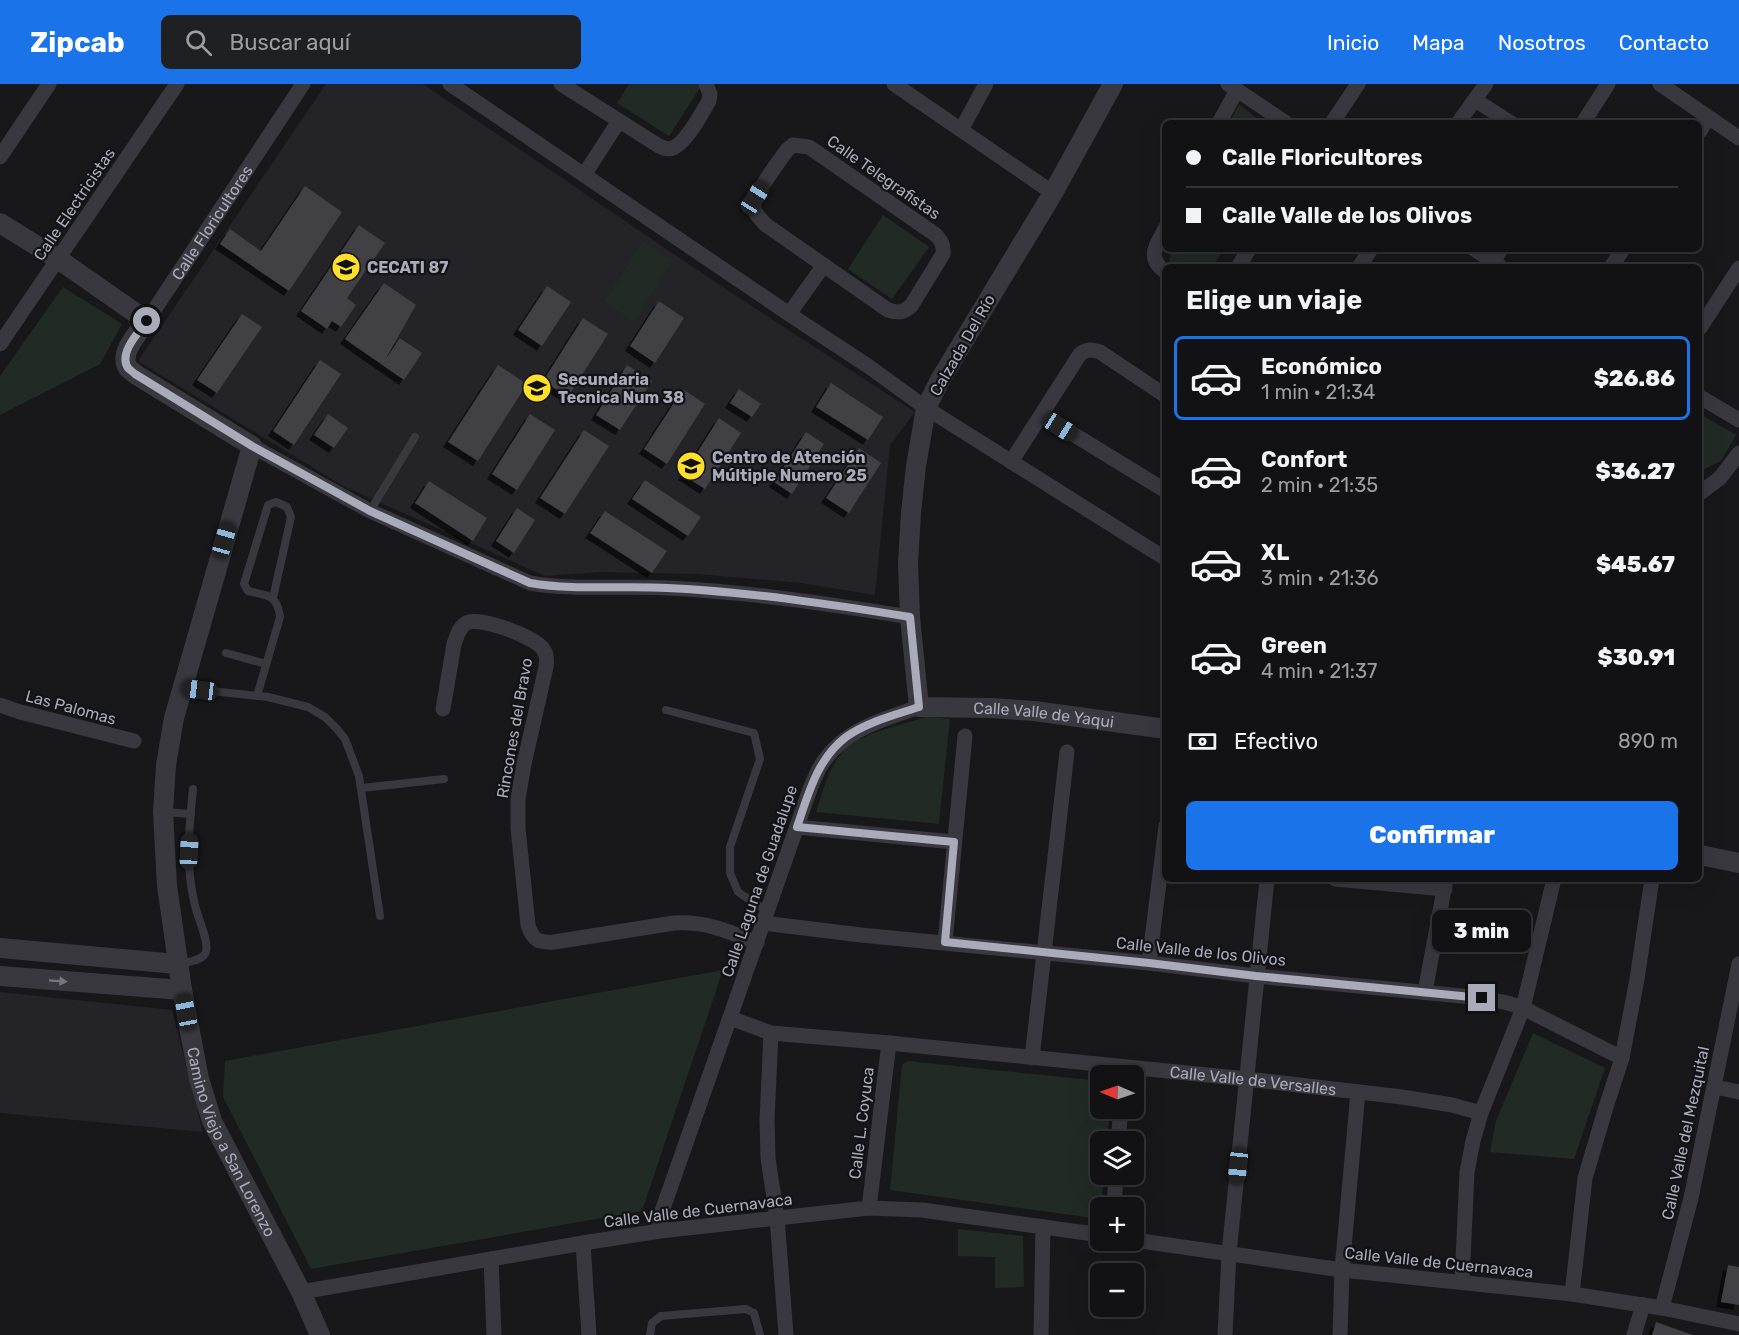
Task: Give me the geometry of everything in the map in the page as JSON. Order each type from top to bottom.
[{"type":"street","points":[[0,157],[49,84]]},
{"type":"street","name":"Calle Electricistas","points":[[0,344],[177,84]]},
{"type":"street","name":"Calle Floricultores","points":[[252,446],[135,374],[128,368],[125,361],[129,345],[303,84]]},
{"type":"street","points":[[450,84],[868,366],[926,408],[1162,556]]},
{"type":"street","points":[[561,84],[666,149],[681,142],[709,102],[710,94],[706,84]]},
{"type":"street","points":[[894,84],[1053,194]]},
{"type":"street","points":[[961,130],[986,84]]},
{"type":"street","name":"Calzada Del Río","points":[[919,707],[910,617],[908,563],[916,466],[926,408],[940,380],[1053,194],[1113,84]]},
{"type":"street","points":[[1334,120],[1358,84]]},
{"type":"street","points":[[1460,120],[1486,84]]},
{"type":"street","points":[[1584,120],[1608,84]]},
{"type":"street","points":[[1660,84],[1739,138]]},
{"type":"street","points":[[1220,120],[1233,87],[1282,120]]},
{"type":"street","points":[[1475,100],[1506,120]]},
{"type":"street","points":[[1702,128],[1708,117]]},
{"type":"street","points":[[584,175],[619,121]]},
{"type":"street","name":"Calle Telegrafistas","points":[[793,145],[809,147],[936,235],[944,247],[943,254],[911,306],[904,312],[897,313],[888,310],[824,266],[766,225],[754,208],[755,198],[787,150],[793,145]]},
{"type":"street","points":[[0,223],[58,259],[147,321]]},
{"type":"street","points":[[1162,235],[1155,248],[1154,256],[1162,270]]},
{"type":"street","points":[[1480,252],[1496,261]]},
{"type":"street","points":[[789,314],[824,266]]},
{"type":"street","points":[[1702,325],[1739,268]]},
{"type":"street","points":[[1011,462],[1080,354],[1089,350],[1100,352],[1162,393]]},
{"type":"street","points":[[1702,398],[1739,420]]},
{"type":"street","points":[[1042,416],[1162,489]]},
{"type":"street","points":[[252,446],[370,511],[530,583],[557,588],[666,588],[729,593],[806,601],[910,617]]},
{"type":"street","name":"Camino Viejo a San Lorenzo","points":[[252,446],[174,718],[166,765],[163,812],[167,886],[177,964],[199,1078],[212,1121],[301,1292],[320,1335]]},
{"type":"street","points":[[1702,492],[1720,478],[1739,453]]},
{"type":"street","name":"Rincones del Bravo","points":[[443,709],[454,644],[463,625],[477,621],[501,627],[537,642],[544,649],[547,658],[546,667],[518,800],[518,828],[528,925],[531,934],[537,940],[545,943],[554,942],[692,922],[717,927],[757,944]]},
{"type":"street","name":"Las Palomas","points":[[0,705],[134,741]]},
{"type":"street","name":"Calle Valle de Yaqui","points":[[919,707],[1034,711],[1162,728]]},
{"type":"street","name":"Calle Laguna de Guadalupe","points":[[660,1231],[660,1217],[810,789],[820,767],[834,748],[846,737],[862,728],[919,707]]},
{"type":"street","points":[[945,942],[965,736]]},
{"type":"street","points":[[1032,1058],[1067,752]]},
{"type":"street","points":[[797,827],[954,842]]},
{"type":"street","points":[[1708,857],[1739,850]]},
{"type":"street","points":[[1708,857],[1739,863]]},
{"type":"street","points":[[1149,963],[1162,858]]},
{"type":"street","points":[[1225,1335],[1229,1253],[1267,882]]},
{"type":"street","points":[[1401,882],[1445,884],[1425,992]]},
{"type":"street","points":[[1462,1282],[1467,1172],[1473,1141],[1481,1113],[1523,1008],[1553,882]]},
{"type":"street","points":[[1572,1294],[1585,1178],[1622,1058],[1652,882]]},
{"type":"street","name":"Calle Valle de los Olivos","points":[[765,917],[861,935],[1482,998],[1523,1008],[1622,1058]]},
{"type":"street","points":[[0,948],[177,964]]},
{"type":"street","name":"Calle Valle del Mezquital","points":[[1662,1308],[1691,1198],[1739,964]]},
{"type":"street","points":[[0,976],[182,990]]},
{"type":"street","points":[[730,1018],[771,1033],[767,1120],[768,1158],[777,1218],[786,1335]]},
{"type":"street","name":"Calle Valle de Versalles","points":[[771,1033],[889,1043],[1090,1066]]},
{"type":"street","name":"Calle L. Coyuca","points":[[869,1208],[889,1043]]},
{"type":"street","name":"Calle Valle de Versalles","points":[[1144,1072],[1247,1079],[1358,1092],[1446,1104],[1481,1113]]},
{"type":"street","points":[[1715,1087],[1739,1092]]},
{"type":"street","points":[[1340,1335],[1342,1270],[1358,1092]]},
{"type":"street","name":"Calle Valle de Cuernavaca","points":[[301,1292],[660,1231],[869,1208],[922,1210],[1090,1233]]},
{"type":"street","points":[[1041,1335],[1043,1227]]},
{"type":"street","name":"Calle Valle de Cuernavaca","points":[[1144,1241],[1342,1270],[1572,1294],[1662,1308],[1739,1324]]},
{"type":"street","points":[[583,1243],[589,1335]]},
{"type":"street","points":[[491,1259],[494,1335]]},
{"type":"street","points":[[1634,1335],[1643,1305]]},
{"type":"lane","points":[[370,511],[415,437]]},
{"type":"lane","points":[[257,696],[280,617],[278,606],[273,598],[248,591],[244,584],[268,505],[276,502],[287,507],[291,517],[273,598]]},
{"type":"lane","points":[[226,652],[266,664]]},
{"type":"lane","points":[[182,687],[257,696],[308,707],[325,717],[345,739],[362,788],[380,916]]},
{"type":"lane","points":[[666,710],[754,733],[760,759],[730,847],[730,873],[738,892],[765,917]]},
{"type":"lane","points":[[362,788],[444,779]]},
{"type":"lane","points":[[177,964],[202,958],[207,947],[192,890],[189,851],[193,789]]},
{"type":"lane","points":[[163,812],[191,814]]},
{"type":"lane","points":[[650,1335],[652,1323],[661,1316],[746,1309],[754,1313],[760,1335]]},
{"type":"shaded area","points":[[326,84],[423,84],[727,290],[915,412],[890,445],[875,595],[801,583],[698,574],[601,572],[545,576],[343,486],[138,361]]},
{"type":"shaded area","points":[[629,84],[698,84],[701,86],[669,136],[617,103]]},
{"type":"shaded area","points":[[1239,104],[1259,120],[1231,120]]},
{"type":"shaded area","points":[[883,215],[929,247],[892,299],[848,269]]},
{"type":"shaded area","points":[[643,241],[673,261],[634,322],[604,302]]},
{"type":"shaded area","points":[[1171,252],[1222,252],[1214,264],[1172,264],[1169,262]]},
{"type":"shaded area","points":[[63,287],[122,324],[100,364],[0,415],[0,376]]},
{"type":"shaded area","points":[[1702,415],[1736,435],[1721,461],[1702,470]]},
{"type":"shaded area","points":[[926,717],[950,719],[939,824],[816,812],[831,771],[845,749],[871,734]]},
{"type":"shaded area","points":[[723,970],[642,1211],[311,1269],[223,1097],[225,1061]]},
{"type":"shaded area","points":[[0,992],[172,1010],[203,1132],[0,1113]]},
{"type":"shaded area","points":[[1533,1033],[1605,1068],[1574,1159],[1490,1152],[1496,1121]]},
{"type":"shaded area","points":[[908,1061],[1090,1080],[1090,1119],[1109,1119],[1108,1131],[1090,1131],[1090,1185],[1103,1185],[1102,1197],[1090,1197],[1090,1218],[890,1190],[902,1065]]},
{"type":"shaded area","points":[[958,1229],[1023,1236],[1024,1287],[995,1288],[995,1257],[958,1256]]},
{"type":"building","points":[[305,186],[342,212],[289,291],[220,244],[230,229],[261,251]]},
{"type":"building","points":[[359,225],[385,243],[347,298],[356,305],[341,327],[332,321],[327,329],[301,311]]},
{"type":"building","points":[[384,283],[416,305],[385,360],[400,338],[422,353],[404,380],[345,339]]},
{"type":"building","points":[[547,286],[571,302],[542,346],[518,330]]},
{"type":"building","points":[[659,301],[684,318],[655,363],[630,346]]},
{"type":"building","points":[[242,314],[262,327],[217,393],[197,380]]},
{"type":"building","points":[[583,318],[608,334],[568,397],[543,381]]},
{"type":"building","points":[[320,360],[341,374],[294,445],[273,431]]},
{"type":"building","points":[[498,365],[527,384],[478,461],[448,442]]},
{"type":"building","points":[[627,365],[652,381],[620,430],[596,415]]},
{"type":"building","points":[[831,383],[883,417],[868,440],[816,407]]},
{"type":"building","points":[[683,389],[705,404],[667,464],[644,449]]},
{"type":"building","points":[[739,389],[761,404],[752,417],[730,403]]},
{"type":"building","points":[[328,414],[348,428],[334,448],[314,435]]},
{"type":"building","points":[[530,414],[555,430],[517,490],[492,474]]},
{"type":"building","points":[[719,418],[741,433],[705,489],[683,475]]},
{"type":"building","points":[[584,430],[609,446],[565,514],[540,498]]},
{"type":"building","points":[[806,432],[824,444],[792,494],[774,482]]},
{"type":"building","points":[[859,448],[881,463],[849,513],[826,498]]},
{"type":"building","points":[[645,480],[701,517],[688,536],[632,499]]},
{"type":"building","points":[[429,481],[487,518],[473,541],[415,503]]},
{"type":"building","points":[[517,508],[535,520],[514,553],[496,541]]},
{"type":"building","points":[[605,511],[667,551],[652,573],[590,533]]},
{"type":"building","points":[[1728,1265],[1739,1267],[1739,1305],[1721,1302]]},
{"type":"building","points":[[1656,1322],[1693,1335],[1652,1335]]},
{"type":"place","name":"CECATI 87","points":[[346,267]]},
{"type":"place","name":"Secundaria Tecnica Num 38","points":[[537,388]]},
{"type":"place","name":"Centro de Atención Múltiple Numero 25","points":[[691,466]]},
{"type":"route","points":[[147,321],[129,345],[126,354],[125,361],[128,368],[135,374],[252,446],[370,511],[530,583],[557,588],[666,588],[719,592],[806,601],[910,617],[919,707],[862,728],[846,737],[834,748],[820,767],[797,827],[954,842],[945,942],[1482,998]]}]
